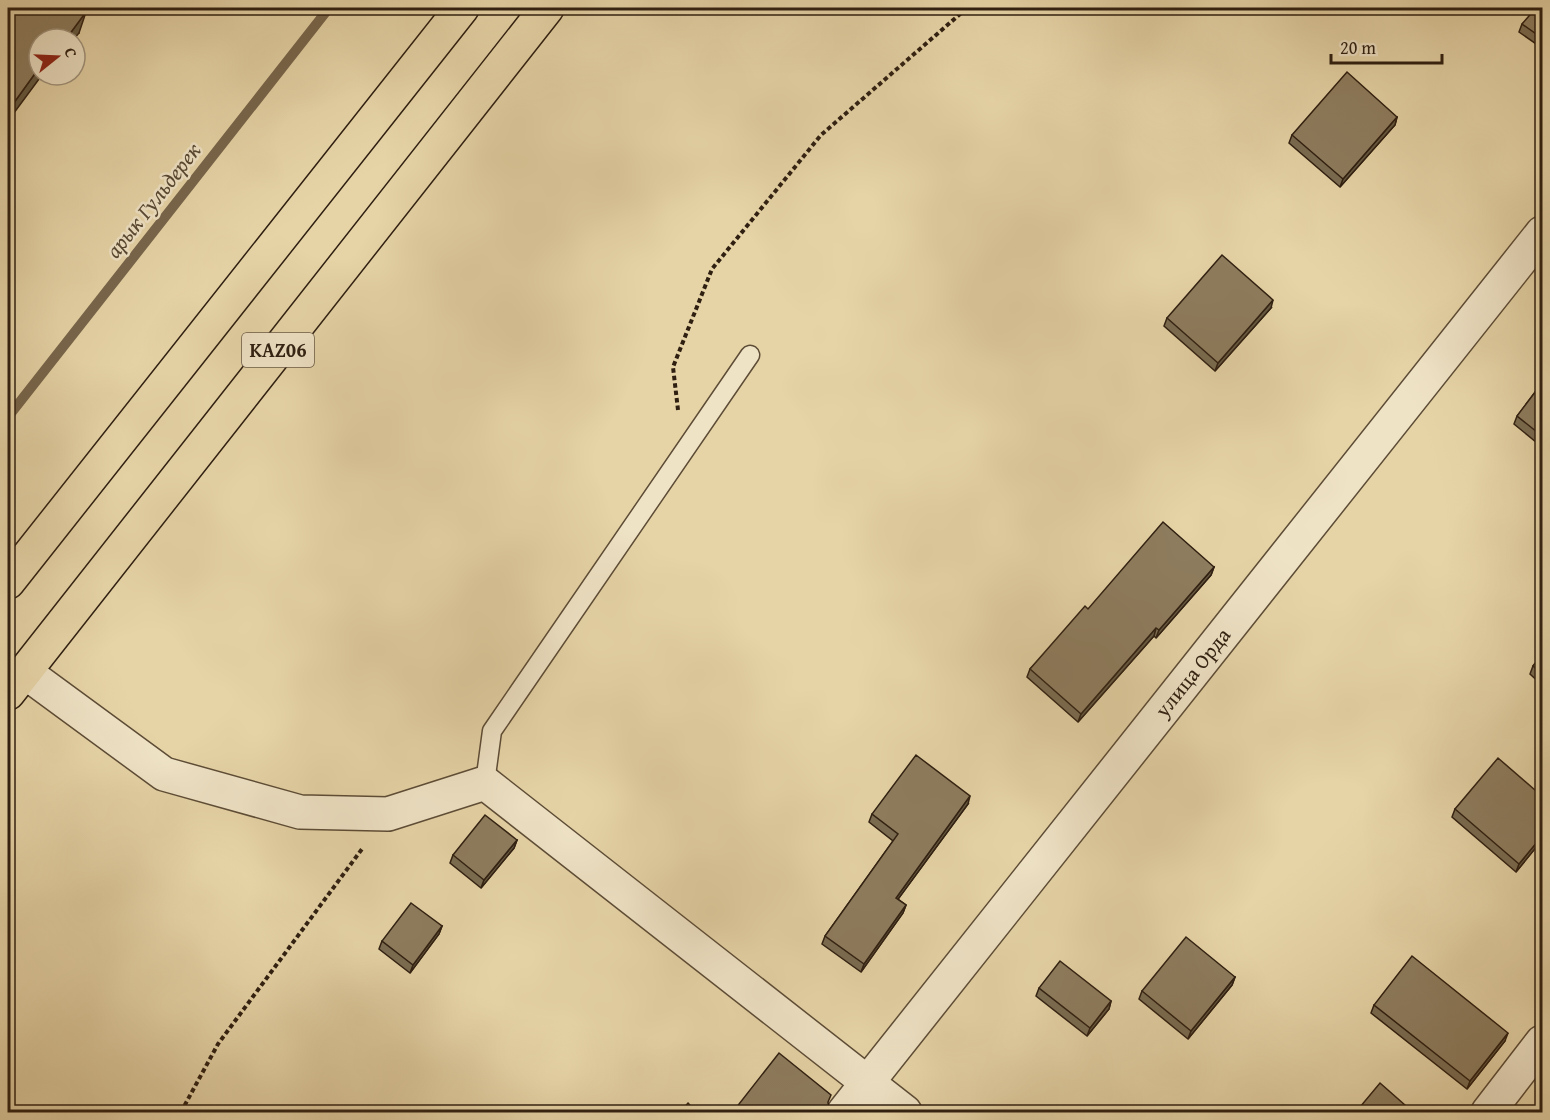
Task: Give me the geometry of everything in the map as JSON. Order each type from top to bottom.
[{"type":"highway","name":"KАZ06","points":[[8,582],[462,8]]},
{"type":"highway","name":"KАZ06","points":[[16,682],[548,8]]},
{"type":"street","name":"улица Орда","points":[[843,1113],[1542,233]]},
{"type":"street","points":[[16,682],[164,774],[300,812],[388,814],[485,783],[905,1113]]},
{"type":"street","points":[[1488,1113],[1542,1042]]},
{"type":"lane","points":[[485,783],[492,731],[750,355]]},
{"type":"path","points":[[683,453],[673,367],[712,268],[821,135],[967,8]]},
{"type":"path","points":[[181,1113],[218,1044],[388,814]]},
{"type":"building","points":[[80,8],[86,12],[75,27],[27,27],[27,85],[8,111],[8,24],[19,9]]},
{"type":"building","points":[[1536,8],[1542,8],[1542,38],[1522,24]]},
{"type":"building","points":[[1347,72],[1397,117],[1343,179],[1292,135]]},
{"type":"building","points":[[1222,255],[1273,300],[1218,363],[1167,318]]},
{"type":"building","points":[[1542,383],[1542,436],[1517,416]]},
{"type":"building","points":[[1163,522],[1214,567],[1159,630],[1156,628],[1081,714],[1030,669],[1085,606],[1088,609]]},
{"type":"building","points":[[1542,655],[1542,674],[1533,666]]},
{"type":"building","points":[[916,755],[970,796],[896,898],[906,905],[864,964],[825,936],[898,834],[872,814]]},
{"type":"building","points":[[1498,758],[1542,796],[1542,836],[1519,864],[1455,809]]},
{"type":"building","points":[[485,815],[517,840],[484,880],[453,855]]},
{"type":"building","points":[[411,903],[442,926],[413,965],[382,941]]},
{"type":"building","points":[[1186,937],[1235,977],[1191,1031],[1142,991]]},
{"type":"building","points":[[1412,956],[1508,1033],[1470,1081],[1374,1005]]},
{"type":"building","points":[[1060,961],[1111,1001],[1090,1028],[1039,988]]},
{"type":"building","points":[[779,1053],[831,1095],[828,1102],[829,1109],[826,1113],[732,1113]]},
{"type":"building","points":[[1380,1083],[1414,1113],[1355,1113]]},
{"type":"building","points":[[688,1103],[697,1113],[679,1113]]},
{"type":"waterway","name":"арык Гульдерек","points":[[8,417],[329,8]]}]
